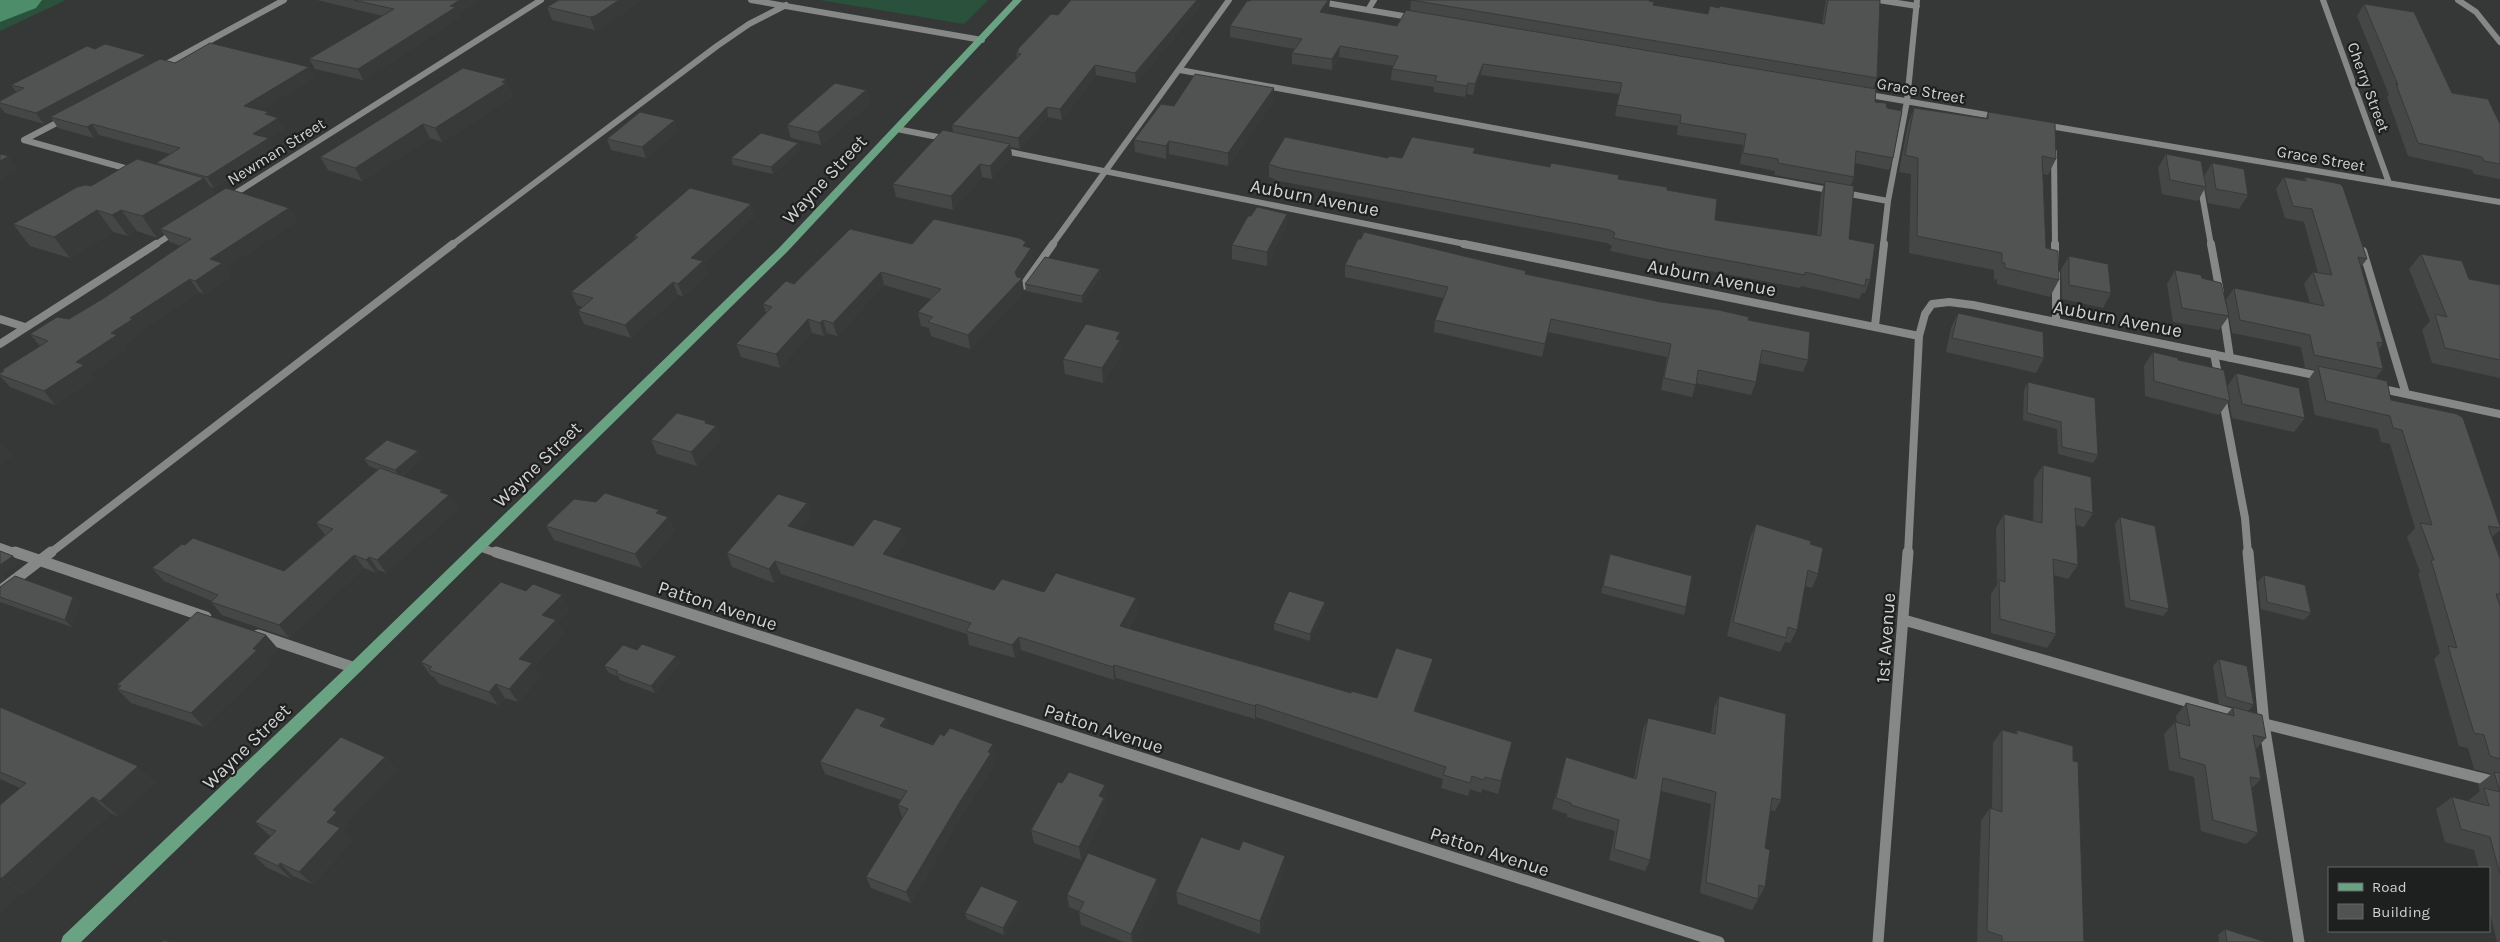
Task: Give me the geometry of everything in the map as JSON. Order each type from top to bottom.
[{"type":"main road","name":"Wayne Street","points":[[69,942],[355,668],[783,250],[1018,0]]},
{"type":"street","points":[[154,70],[284,0]]},
{"type":"street","name":"Newman Street","points":[[220,198],[229,197],[541,0]]},
{"type":"street","points":[[751,0],[982,40]]},
{"type":"street","points":[[1023,286],[1229,0]]},
{"type":"street","points":[[1309,0],[1426,20]]},
{"type":"street","points":[[1368,10],[1374,0]]},
{"type":"street","points":[[1875,326],[1888,201],[1907,102],[1917,3],[1878,0]]},
{"type":"street","name":"Cherry Street","points":[[2323,0],[2389,183]]},
{"type":"street","points":[[2458,0],[2476,12],[2500,42]]},
{"type":"street","points":[[0,591],[551,170],[749,24],[786,5]]},
{"type":"street","points":[[1180,70],[1888,201]]},
{"type":"street","name":"Grace Street","points":[[1858,93],[2005,118]]},
{"type":"street","points":[[24,140],[76,112]]},
{"type":"street","name":"Grace Street","points":[[2034,123],[2500,202]]},
{"type":"street","points":[[2054,126],[2054,136]]},
{"type":"street","points":[[897,129],[954,140]]},
{"type":"street","points":[[24,140],[136,171]]},
{"type":"street","points":[[2054,146],[2056,322]]},
{"type":"street","name":"Auburn Avenue","points":[[992,148],[1919,336],[1925,314],[1932,304],[1949,302],[2338,380]]},
{"type":"street","points":[[2194,150],[2195,159]]},
{"type":"street","points":[[2338,174],[2341,184]]},
{"type":"street","points":[[2199,177],[2230,358]]},
{"type":"street","points":[[0,344],[180,228]]},
{"type":"street","points":[[2359,241],[2406,394]]},
{"type":"street","points":[[0,319],[26,327]]},
{"type":"street","name":"1st Avenue","points":[[1878,942],[1904,620],[1919,336]]},
{"type":"street","points":[[2214,354],[2245,518],[2264,724],[2299,942]]},
{"type":"street","points":[[2367,386],[2500,414]]},
{"type":"street","points":[[0,547],[216,620]]},
{"type":"street","name":"Patton Avenue","points":[[479,547],[1719,942]]},
{"type":"street","points":[[1904,620],[2264,724],[2500,784]]},
{"type":"street","points":[[244,630],[355,668]]},
{"type":"green space","points":[[0,0],[66,0],[0,31]]},
{"type":"green space","points":[[820,0],[988,0],[964,24]]},
{"type":"building","points":[[353,0],[460,0],[450,6],[456,7],[358,69],[309,59],[394,9]]},
{"type":"building","points":[[559,0],[619,0],[595,16],[590,17],[547,7]]},
{"type":"building","points":[[1071,0],[1197,0],[1135,73],[1095,65],[1060,109],[1047,107],[1018,138],[952,125],[1021,54],[1016,53],[1019,50],[1017,50],[1051,14],[1058,15]]},
{"type":"building","points":[[1328,0],[1320,12],[1397,26],[1406,10],[1876,89],[1875,102],[1886,103],[1887,108],[1902,111],[1893,158],[1856,151],[1854,177],[1778,163],[1778,159],[1743,153],[1746,134],[1680,123],[1681,115],[1617,105],[1622,83],[1483,64],[1475,84],[1468,83],[1467,86],[1435,81],[1437,76],[1392,69],[1398,56],[1340,46],[1332,59],[1292,53],[1302,39],[1230,26],[1247,1]]},
{"type":"building","points":[[1411,0],[1649,0],[1654,2],[1653,5],[1708,14],[1710,6],[1719,8],[1720,6],[1824,24],[1828,0],[1880,0],[1877,78]]},
{"type":"building","points":[[2364,4],[2414,12],[2452,93],[2488,99],[2500,124],[2500,164],[2484,161],[2482,157],[2418,143],[2396,84],[2398,85]]},
{"type":"building","points":[[210,43],[309,67],[244,106],[269,112],[265,114],[278,118],[253,134],[269,138],[207,177],[156,163],[180,148],[92,124],[87,127],[50,117],[160,59],[175,63]]},
{"type":"building","points":[[105,44],[146,55],[36,113],[0,103],[0,101],[24,88],[11,85],[87,46],[95,49]]},
{"type":"building","points":[[463,68],[506,79],[502,82],[506,83],[435,128],[423,124],[355,168],[320,157]]},
{"type":"building","points":[[1195,74],[1274,88],[1228,153],[1169,141],[1166,146],[1134,140],[1161,104],[1174,106]]},
{"type":"building","points":[[835,83],[866,90],[818,132],[787,125]]},
{"type":"building","points":[[1914,108],[1988,119],[1988,112],[2055,123],[2056,159],[2042,156],[2046,248],[2058,251],[2059,280],[2005,268],[2005,263],[2002,263],[2002,253],[1917,236],[1918,158],[1905,155]]},
{"type":"building","points":[[640,112],[675,120],[642,147],[607,139]]},
{"type":"building","points":[[943,130],[1010,144],[990,166],[980,164],[951,196],[893,184]]},
{"type":"building","points":[[761,133],[798,143],[771,167],[731,158]]},
{"type":"building","points":[[1285,137],[1388,158],[1389,156],[1402,158],[1412,137],[1475,148],[1473,153],[1550,167],[1551,163],[1619,175],[1618,179],[1667,187],[1667,190],[1717,199],[1715,220],[1821,236],[1825,181],[1854,186],[1849,239],[1875,244],[1870,280],[1866,279],[1865,286],[1805,272],[1805,275],[1666,249],[1613,238],[1615,233],[1610,230],[1280,168],[1269,164]]},
{"type":"building","points":[[0,154],[9,156],[0,161]]},
{"type":"building","points":[[2166,154],[2201,161],[2206,187],[2170,180]]},
{"type":"building","points":[[137,159],[204,178],[142,216],[121,210],[112,215],[97,210],[54,237],[13,224],[77,187],[91,186]]},
{"type":"building","points":[[2212,163],[2244,169],[2248,195],[2216,189]]},
{"type":"building","points":[[2284,177],[2306,181],[2305,177],[2340,184],[2343,187],[2367,259],[2358,257],[2383,343],[2377,342],[2383,369],[2314,355],[2310,335],[2240,320],[2234,288],[2324,306],[2313,272],[2332,275],[2312,209],[2293,206]]},
{"type":"building","points":[[226,188],[289,208],[210,259],[222,263],[195,281],[190,279],[130,318],[133,319],[111,333],[117,335],[76,362],[84,365],[44,391],[0,375],[4,371],[2,370],[48,341],[30,334],[57,317],[69,319],[104,298],[191,239],[160,229]]},
{"type":"building","points":[[690,188],[751,204],[691,258],[703,261],[678,284],[673,282],[625,325],[578,311],[593,298],[571,292],[638,237],[634,236]]},
{"type":"building","points":[[1257,207],[1287,214],[1267,252],[1232,245],[1248,216],[1251,216]]},
{"type":"building","points":[[934,219],[1019,238],[1026,242],[1023,246],[1031,248],[1015,272],[1017,277],[1022,278],[968,335],[928,322],[933,317],[918,312],[941,289],[881,272],[833,323],[823,320],[820,323],[808,319],[776,354],[736,344],[772,307],[763,304],[786,281],[794,284],[850,229],[912,244]]},
{"type":"building","points":[[1364,232],[1526,271],[1525,274],[1661,302],[1719,310],[1749,317],[1748,320],[1810,332],[1808,360],[1762,350],[1756,382],[1698,370],[1696,385],[1664,378],[1671,344],[1551,319],[1545,344],[1435,320],[1448,287],[1345,265],[1358,239],[1361,239]]},
{"type":"building","points":[[2421,254],[2462,261],[2469,279],[2500,285],[2500,360],[2445,348],[2435,314],[2447,317]]},
{"type":"building","points":[[2069,256],[2108,264],[2111,293],[2069,285]]},
{"type":"building","points":[[1045,257],[1100,269],[1082,296],[1025,284]]},
{"type":"building","points":[[2175,270],[2201,275],[2202,278],[2221,283],[2229,316],[2182,308]]},
{"type":"building","points":[[1958,313],[2043,332],[2044,358],[1952,338]]},
{"type":"building","points":[[1086,324],[1120,332],[1116,339],[1120,340],[1102,368],[1063,359]]},
{"type":"building","points":[[2153,352],[2178,358],[2178,360],[2224,370],[2230,401],[2154,381]]},
{"type":"building","points":[[2318,366],[2387,381],[2391,400],[2457,414],[2463,418],[2500,526],[2500,528],[2488,526],[2500,559],[2500,594],[2496,594],[2500,606],[2500,759],[2490,756],[2484,735],[2474,733],[2448,646],[2457,648],[2431,560],[2434,560],[2420,523],[2432,525],[2402,430],[2393,428],[2390,416],[2326,401]]},
{"type":"building","points":[[2236,373],[2299,388],[2305,418],[2242,404]]},
{"type":"building","points":[[2028,382],[2095,398],[2098,455],[2062,447],[2061,422],[2027,413]]},
{"type":"building","points":[[677,413],[706,421],[705,423],[716,426],[691,452],[651,440]]},
{"type":"building","points":[[387,440],[418,451],[395,470],[364,459]]},
{"type":"building","points":[[2043,465],[2091,477],[2093,513],[2075,508],[2078,565],[2053,559],[2056,634],[2000,619],[1999,580],[2005,582],[2004,514],[2042,523]]},
{"type":"building","points":[[380,468],[442,490],[440,492],[449,495],[377,560],[369,557],[366,560],[354,555],[279,625],[211,602],[218,595],[152,568],[182,544],[185,545],[193,538],[284,571],[333,529],[316,523]]},
{"type":"building","points":[[605,493],[659,510],[656,513],[668,517],[635,554],[546,526],[574,499],[596,502]]},
{"type":"building","points":[[778,494],[807,503],[788,526],[853,546],[874,519],[902,528],[883,554],[994,590],[1002,579],[1044,592],[1056,573],[1136,598],[1120,626],[1351,693],[1351,691],[1377,698],[1396,648],[1433,659],[1414,711],[1512,742],[1501,781],[1485,777],[1484,780],[1472,776],[1470,783],[1443,775],[1446,767],[1256,704],[1255,706],[1114,665],[1113,667],[1019,637],[1012,645],[966,631],[971,623],[775,561],[769,569],[727,553]]},
{"type":"building","points":[[2120,517],[2155,526],[2169,609],[2130,600]]},
{"type":"building","points":[[1756,524],[1811,541],[1810,544],[1823,548],[1818,574],[1808,570],[1797,630],[1788,627],[1786,638],[1733,622]]},
{"type":"building","points":[[0,551],[13,556],[0,565]]},
{"type":"building","points":[[1610,554],[1692,576],[1686,607],[1603,586]]},
{"type":"building","points":[[2264,575],[2305,585],[2311,613],[2267,602]]},
{"type":"building","points":[[15,576],[73,597],[65,620],[0,597],[0,587]]},
{"type":"building","points":[[501,582],[526,591],[533,584],[562,595],[542,615],[556,620],[519,659],[532,663],[509,689],[496,684],[489,692],[429,670],[432,667],[421,662]]},
{"type":"building","points":[[1289,591],[1325,602],[1310,634],[1274,623]]},
{"type":"building","points":[[197,612],[266,635],[253,649],[257,650],[191,713],[117,689],[121,686],[117,685]]},
{"type":"building","points":[[642,644],[676,656],[651,686],[616,673],[618,671],[604,666],[623,645],[637,650]]},
{"type":"building","points":[[2219,659],[2247,666],[2254,705],[2226,697]]},
{"type":"building","points":[[1719,696],[1786,714],[1781,800],[1772,798],[1765,848],[1770,850],[1765,887],[1759,885],[1758,899],[1706,882],[1716,792],[1663,778],[1650,860],[1614,849],[1619,820],[1571,805],[1571,803],[1556,798],[1566,757],[1636,779],[1648,718],[1715,734]]},
{"type":"building","points":[[2186,703],[2234,716],[2233,707],[2262,715],[2266,738],[2253,735],[2261,779],[2250,777],[2258,833],[2213,820],[2205,765],[2180,758],[2175,722],[2190,726]]},
{"type":"building","points":[[0,707],[138,766],[100,801],[92,797],[2,878],[0,878],[0,805],[26,783],[0,772]]},
{"type":"building","points":[[856,708],[886,718],[880,726],[933,745],[940,734],[944,736],[950,728],[993,744],[988,752],[991,753],[906,892],[866,877],[908,809],[898,805],[907,791],[820,762]]},
{"type":"building","points":[[2002,730],[2017,734],[2017,730],[2073,746],[2073,761],[2078,762],[2084,942],[2002,942],[2002,936],[1987,931],[1990,808],[2002,812]]},
{"type":"building","points":[[341,737],[385,757],[333,810],[337,812],[327,822],[340,828],[299,872],[280,863],[278,866],[253,854],[276,831],[255,822]]},
{"type":"building","points":[[1069,772],[1105,785],[1099,796],[1104,798],[1079,847],[1031,830],[1058,782],[1062,783]]},
{"type":"building","points":[[2494,772],[2500,773],[2500,792]]},
{"type":"building","points":[[2484,788],[2500,792],[2500,874],[2490,837],[2461,829],[2452,797],[2489,806]]},
{"type":"building","points":[[1201,837],[1239,850],[1243,841],[1285,856],[1260,921],[1176,892]]},
{"type":"building","points":[[1088,853],[1157,879],[1131,934],[1079,912],[1084,902],[1067,895]]},
{"type":"building","points":[[981,886],[1018,901],[1003,928],[965,913]]},
{"type":"building","points":[[2225,929],[2266,942],[2227,942]]},
{"type":"waterway","points":[[0,10],[22,0]]}]
